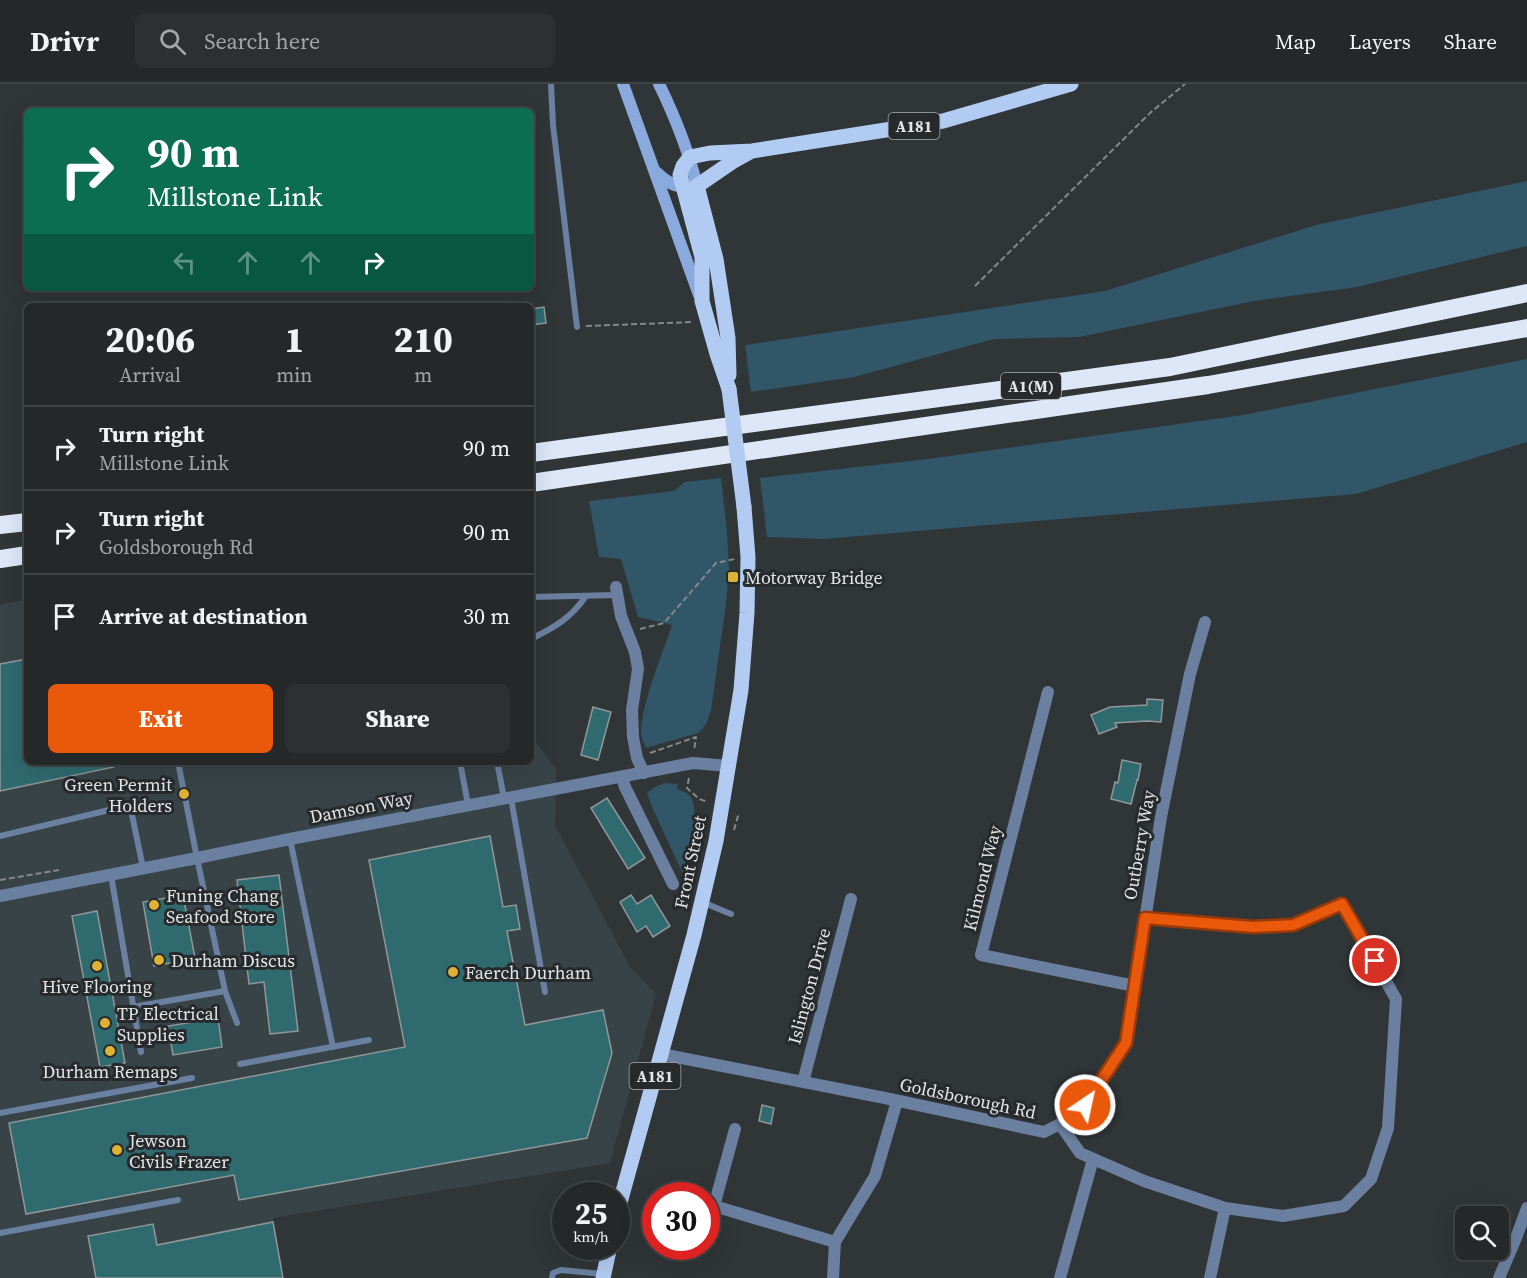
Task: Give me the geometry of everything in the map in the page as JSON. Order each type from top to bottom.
[{"type":"highway","name":"A1(M)","points":[[534,453],[1170,367],[1527,293]]},
{"type":"highway","name":"A1(M)","points":[[534,483],[1208,385],[1527,328]]},
{"type":"highway","points":[[0,525],[24,522]]},
{"type":"highway","points":[[0,559],[24,555]]},
{"type":"main road","points":[[623,84],[702,301]]},
{"type":"main road","points":[[659,84],[674,114],[690,157]]},
{"type":"main road","name":"A181","points":[[729,389],[729,338],[716,259],[690,187],[680,175],[690,157],[710,153],[752,151],[943,122],[1071,84]]},
{"type":"main road","name":"A181","points":[[690,187],[752,151]]},
{"type":"main road","points":[[656,172],[670,184],[690,187]]},
{"type":"main road","name":"A181","points":[[690,187],[702,256],[702,301],[729,389]]},
{"type":"main road","name":"Front Street","points":[[630,1189],[661,1054],[716,841],[741,690],[747,613],[748,557],[729,389]]},
{"type":"main road","points":[[604,1276],[611,1260]]},
{"type":"street","points":[[617,591],[621,616],[629,633],[638,669],[632,710],[633,737],[637,758],[644,772]]},
{"type":"street","name":"Outberry Way","points":[[1060,1124],[1085,1105],[1126,1043],[1161,818],[1190,674],[1204,622]]},
{"type":"street","name":"Kilmond Way","points":[[1048,692],[981,955],[1135,986]]},
{"type":"street","name":"Damson Way","points":[[0,896],[693,763],[729,766]]},
{"type":"street","points":[[622,777],[673,884]]},
{"type":"street","name":"Islington Drive","points":[[803,1082],[851,899]]},
{"type":"street","name":"Goldsborough Rd","points":[[661,1054],[1044,1132],[1060,1124],[1080,1154],[1144,1181],[1225,1208],[1283,1216],[1344,1206],[1371,1179],[1388,1128],[1396,999],[1342,904],[1293,925],[1253,927],[1145,918]]},
{"type":"street","points":[[833,1278],[835,1242],[875,1176],[897,1101]]},
{"type":"street","points":[[718,1182],[735,1129]]},
{"type":"street","points":[[1060,1278],[1093,1159]]},
{"type":"street","points":[[1210,1278],[1225,1208]]},
{"type":"street","points":[[1499,1278],[1527,1208]]},
{"type":"street","points":[[720,1209],[835,1242]]},
{"type":"lane","points":[[551,84],[553,125],[577,327]]},
{"type":"lane","points":[[534,597],[586,596],[617,591]]},
{"type":"lane","points":[[534,638],[551,629],[576,611],[586,596]]},
{"type":"lane","points":[[179,765],[225,991],[237,1023]]},
{"type":"lane","points":[[461,765],[468,805]]},
{"type":"lane","points":[[498,765],[507,798],[545,992]]},
{"type":"lane","points":[[0,836],[130,805],[143,869]]},
{"type":"lane","points":[[290,839],[333,1047]]},
{"type":"lane","points":[[111,875],[141,1052]]},
{"type":"lane","points":[[702,902],[731,914]]},
{"type":"lane","points":[[133,1007],[225,991]]},
{"type":"lane","points":[[240,1064],[369,1040]]},
{"type":"lane","points":[[0,1113],[192,1077]]},
{"type":"lane","points":[[0,1233],[178,1200]]},
{"type":"lane","points":[[552,1278],[553,1273],[561,1270],[604,1276]]},
{"type":"path","points":[[975,286],[1150,113],[1185,84]]},
{"type":"path","points":[[577,327],[707,321]]},
{"type":"path","points":[[629,633],[663,623],[716,563],[748,557]]},
{"type":"path","points":[[637,758],[696,737],[687,788],[699,799],[738,816],[732,838]]},
{"type":"shaded area","points":[[1527,181],[1527,246],[1357,287],[1254,301],[1079,337],[994,339],[854,377],[751,392],[745,345],[1105,291],[1316,225]]},
{"type":"shaded area","points":[[1527,359],[1527,442],[1356,494],[824,539],[767,537],[760,478],[928,459],[1243,415]]},
{"type":"shaded area","points":[[721,478],[729,568],[711,710],[705,726],[698,733],[646,748],[641,735],[644,709],[672,625],[638,617],[621,559],[599,557],[589,501],[674,491],[685,482]]},
{"type":"shaded area","points":[[24,600],[24,765],[534,765],[534,740],[556,769],[555,825],[630,967],[656,994],[610,1163],[273,1218],[283,1278],[0,1278],[0,605]]},
{"type":"shaded area","points":[[664,783],[678,784],[677,789],[689,795],[693,802],[693,833],[686,873],[682,872],[647,793]]},
{"type":"building","points":[[544,307],[546,323],[534,325],[534,309]]},
{"type":"building","points":[[24,660],[24,765],[114,765],[114,767],[0,791],[0,664]]},
{"type":"building","points":[[1147,699],[1163,700],[1161,722],[1115,723],[1117,727],[1099,734],[1091,715],[1110,707],[1147,705]]},
{"type":"building","points":[[593,707],[611,712],[598,760],[581,755]]},
{"type":"building","points":[[1122,760],[1141,764],[1131,804],[1111,799],[1115,782],[1118,783]]},
{"type":"building","points":[[607,798],[645,858],[628,869],[591,808]]},
{"type":"building","points":[[490,836],[503,907],[516,905],[520,929],[507,931],[525,1025],[603,1010],[612,1053],[587,1138],[239,1200],[234,1175],[26,1214],[9,1123],[405,1047],[369,860]]},
{"type":"building","points":[[279,875],[298,1031],[270,1034],[264,982],[249,984],[237,880]]},
{"type":"building","points":[[183,895],[195,958],[154,966],[143,902]]},
{"type":"building","points":[[631,895],[637,904],[651,895],[670,926],[653,937],[646,926],[637,932],[620,902]]},
{"type":"building","points":[[97,911],[125,1063],[100,1067],[72,916]]},
{"type":"building","points":[[218,1018],[222,1047],[173,1055],[168,1026]]},
{"type":"building","points":[[762,1105],[774,1108],[771,1124],[759,1121]]},
{"type":"building","points":[[273,1222],[283,1278],[96,1278],[88,1236],[153,1224],[157,1245]]},
{"type":"place","name":"Motorway Bridge","points":[[733,577]]},
{"type":"place","name":"Green Permit Holders","points":[[184,794]]},
{"type":"place","name":"Funing Chang Seafood Store","points":[[154,905]]},
{"type":"place","name":"Durham Discus","points":[[159,960]]},
{"type":"place","name":"Hive Flooring","points":[[97,966]]},
{"type":"place","name":"Faerch Durham","points":[[453,972]]},
{"type":"place","name":"TP Electrical Supplies","points":[[105,1023]]},
{"type":"place","name":"Durham Remaps","points":[[110,1051]]},
{"type":"place","name":"Jewson Civils Frazer","points":[[117,1150]]},
{"type":"route","points":[[1085,1105],[1126,1043],[1145,918],[1253,927],[1293,925],[1342,904],[1375,961]]}]
